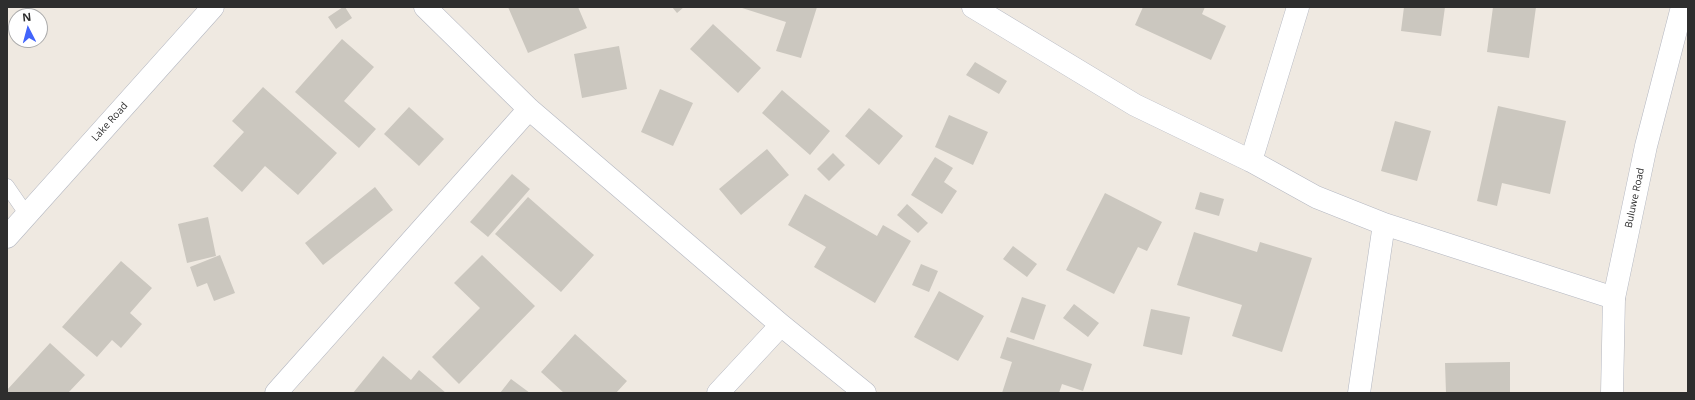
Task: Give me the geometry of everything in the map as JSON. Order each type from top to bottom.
[{"type":"street","name":"Lake Road","points":[[7,237],[213,7]]},
{"type":"street","points":[[425,7],[529,110],[781,325],[865,393]]},
{"type":"street","points":[[973,7],[1135,105],[1251,161],[1316,197],[1384,224],[1614,298]]},
{"type":"street","points":[[1251,161],[1298,7]]},
{"type":"street","name":"Buluwe Road","points":[[1612,393],[1614,298],[1646,146],[1682,7]]},
{"type":"street","points":[[276,393],[529,110]]},
{"type":"street","points":[[1359,393],[1384,224]]},
{"type":"street","points":[[718,393],[781,325]]},
{"type":"lane","points":[[7,186],[27,215]]},
{"type":"building","points":[[345,7],[352,18],[336,29],[328,17]]},
{"type":"building","points":[[508,7],[578,7],[587,28],[528,53]]},
{"type":"building","points":[[672,7],[684,7],[677,13]]},
{"type":"building","points":[[739,7],[817,7],[801,58],[776,51],[786,22]]},
{"type":"building","points":[[1143,7],[1205,7],[1202,14],[1226,26],[1211,60],[1135,25]]},
{"type":"building","points":[[1404,7],[1445,7],[1441,36],[1401,31]]},
{"type":"building","points":[[1493,7],[1536,7],[1529,58],[1487,52]]},
{"type":"building","points":[[713,24],[761,68],[738,93],[690,49]]},
{"type":"building","points":[[342,39],[374,67],[344,101],[376,129],[359,148],[295,92]]},
{"type":"building","points":[[619,46],[627,89],[582,98],[574,54]]},
{"type":"building","points":[[975,62],[1007,81],[999,94],[966,75]]},
{"type":"building","points":[[263,87],[337,153],[298,195],[265,166],[242,192],[213,166],[244,132],[232,121]]},
{"type":"building","points":[[660,89],[693,103],[673,146],[641,132]]},
{"type":"building","points":[[782,90],[830,131],[810,155],[762,113]]},
{"type":"building","points":[[1498,106],[1566,121],[1550,194],[1502,183],[1497,206],[1477,201]]},
{"type":"building","points":[[409,107],[444,139],[419,166],[384,134]]},
{"type":"building","points":[[869,108],[903,136],[879,165],[845,136]]},
{"type":"building","points":[[949,115],[988,132],[973,165],[935,147]]},
{"type":"building","points":[[1395,121],[1431,131],[1417,181],[1381,171]]},
{"type":"building","points":[[767,149],[789,175],[741,215],[719,189]]},
{"type":"building","points":[[833,153],[845,165],[829,181],[817,169]]},
{"type":"building","points":[[935,157],[953,168],[944,182],[957,191],[942,214],[911,195]]},
{"type":"building","points":[[512,174],[530,189],[488,237],[470,222]]},
{"type":"building","points":[[375,187],[393,210],[323,265],[305,243]]},
{"type":"building","points":[[1200,192],[1224,199],[1219,216],[1195,209]]},
{"type":"building","points":[[1105,193],[1162,222],[1147,251],[1138,247],[1114,294],[1066,270]]},
{"type":"building","points":[[805,194],[877,236],[883,225],[911,241],[875,303],[814,267],[826,247],[788,225]]},
{"type":"building","points":[[528,197],[594,255],[561,292],[495,234]]},
{"type":"building","points":[[907,204],[928,223],[918,233],[897,215]]},
{"type":"building","points":[[208,217],[216,256],[187,263],[178,224]]},
{"type":"building","points":[[1194,232],[1257,252],[1260,242],[1312,258],[1282,352],[1232,336],[1242,305],[1177,285]]},
{"type":"building","points":[[1013,246],[1037,264],[1027,277],[1003,259]]},
{"type":"building","points":[[220,255],[235,293],[214,301],[207,283],[197,287],[190,267]]},
{"type":"building","points":[[482,255],[535,306],[459,384],[432,357],[480,308],[454,283]]},
{"type":"building","points":[[121,261],[152,288],[130,313],[142,324],[121,348],[112,340],[97,357],[62,327]]},
{"type":"building","points":[[921,264],[938,271],[929,292],[912,285]]},
{"type":"building","points":[[939,291],[984,316],[958,361],[914,337]]},
{"type":"building","points":[[1022,297],[1046,305],[1034,340],[1010,332]]},
{"type":"building","points":[[1074,304],[1099,323],[1088,337],[1063,318]]},
{"type":"building","points":[[1151,309],[1190,317],[1182,355],[1143,346]]},
{"type":"building","points":[[575,334],[627,381],[616,393],[564,393],[541,372]]},
{"type":"building","points":[[1007,337],[1092,364],[1083,391],[1062,384],[1059,393],[1002,393],[1012,362],[1000,358]]},
{"type":"building","points":[[50,343],[85,375],[68,393],[7,393],[7,390]]},
{"type":"building","points":[[383,356],[411,380],[419,370],[446,393],[353,393]]},
{"type":"building","points":[[1510,362],[1510,392],[1446,393],[1445,363]]},
{"type":"building","points":[[511,379],[530,393],[500,393]]}]
